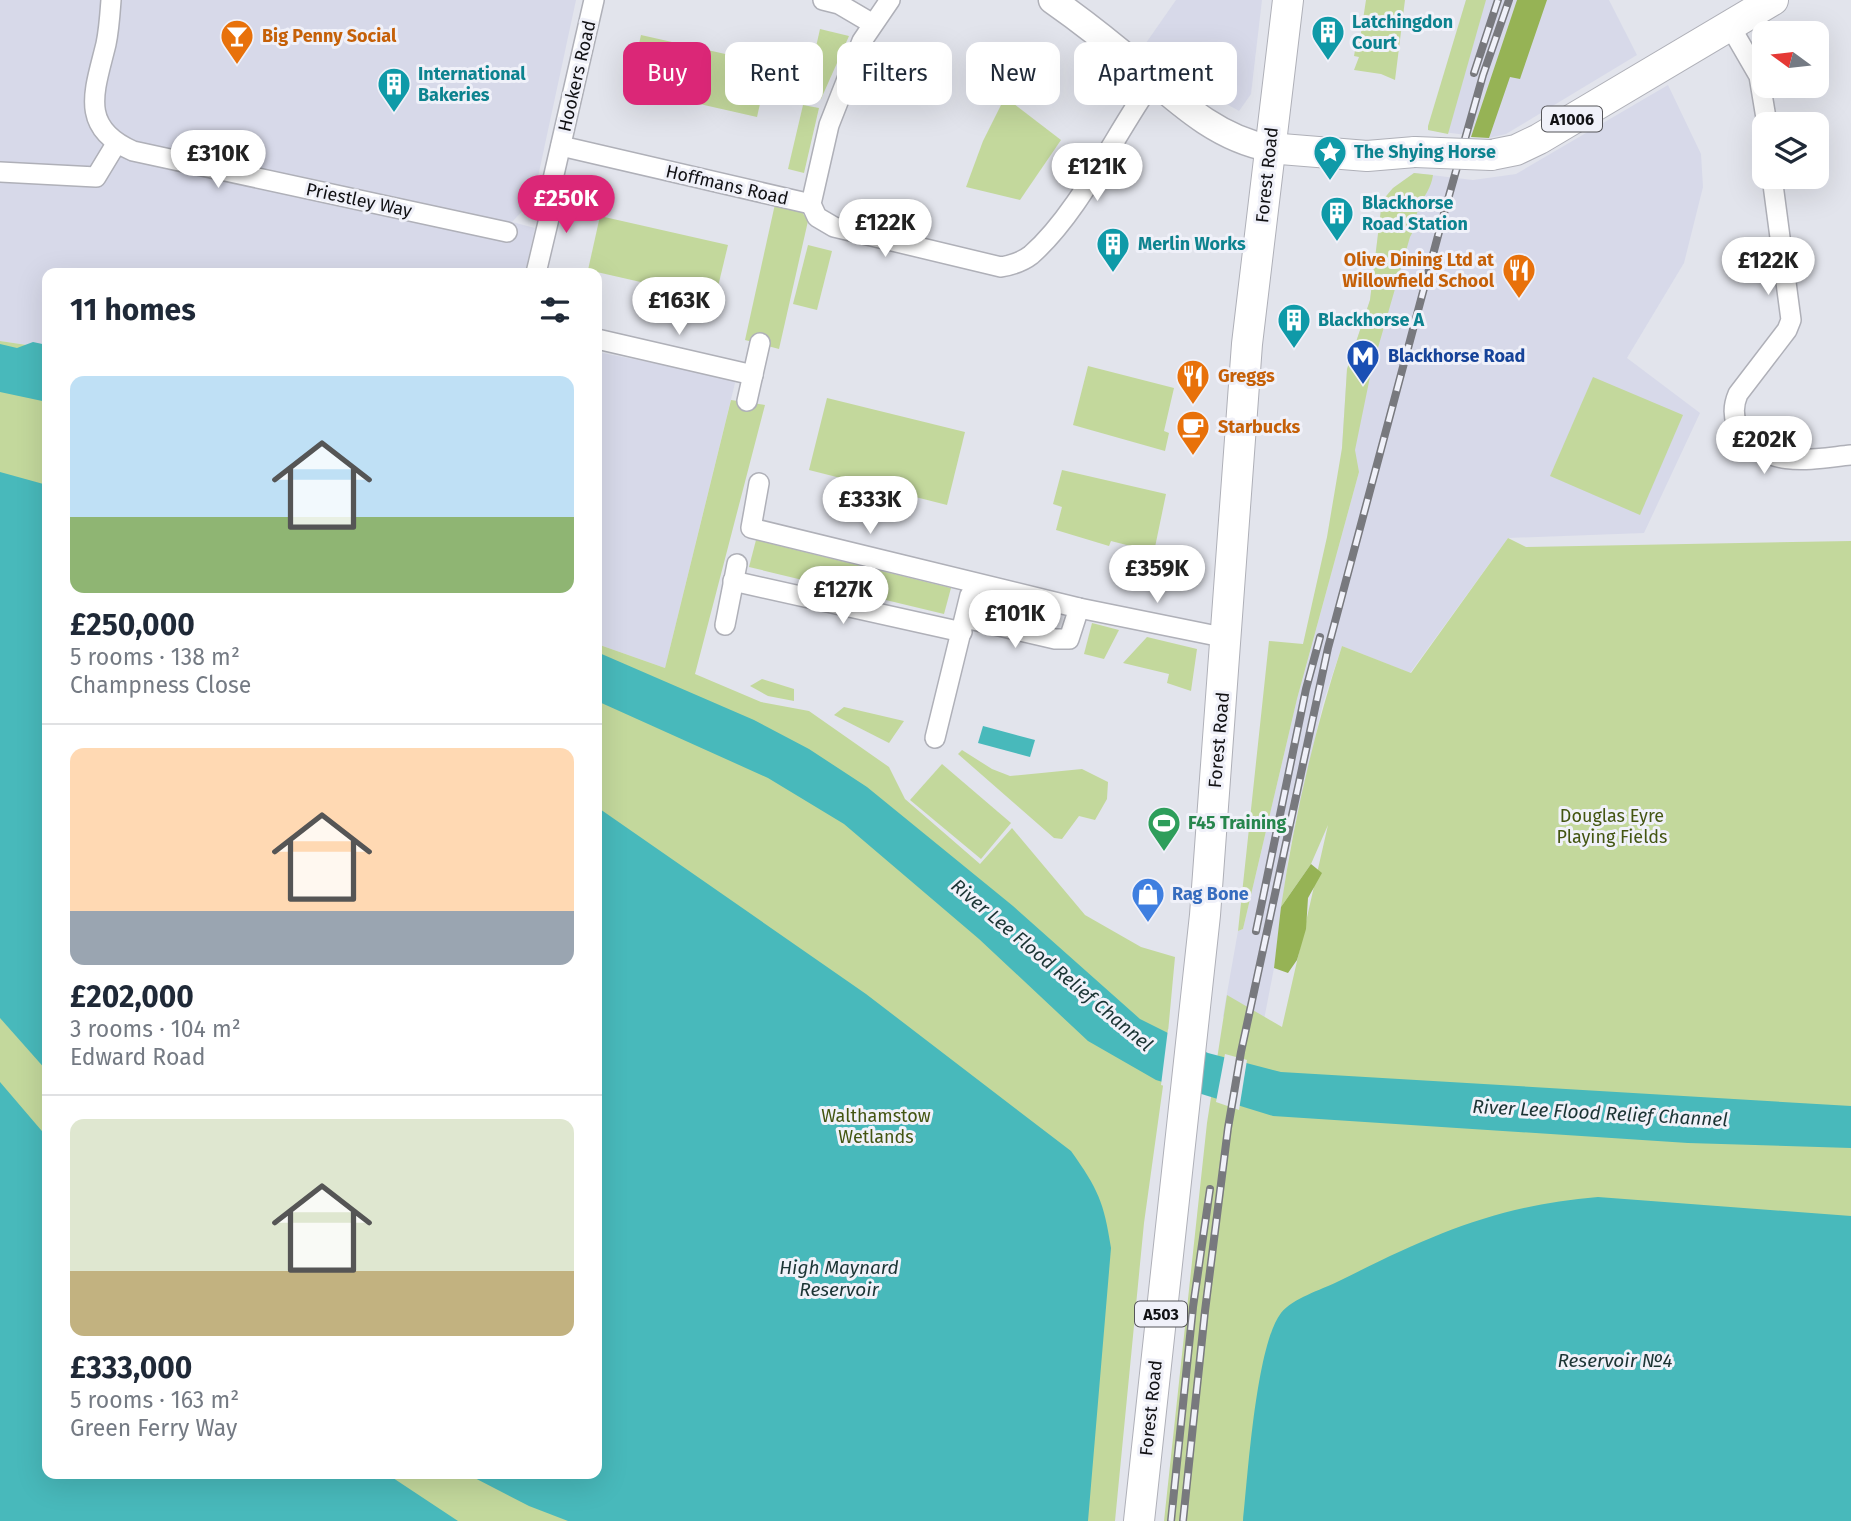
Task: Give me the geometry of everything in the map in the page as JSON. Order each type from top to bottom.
[{"type":"main road","points":[[1052,0],[1103,42]]},
{"type":"main road","name":"Forest Road","points":[[1139,1521],[1205,915],[1210,816],[1227,638],[1247,344],[1287,0]]},
{"type":"main road","name":"A1006","points":[[1269,148],[1367,156],[1415,152],[1491,155],[1516,150],[1773,0]]},
{"type":"main road","points":[[1180,105],[1231,138],[1269,148]]},
{"type":"street","points":[[0,172],[96,177],[116,144],[106,135],[94,109],[111,0]]},
{"type":"street","name":"Hookers Road","points":[[537,268],[551,210],[550,192],[594,0]]},
{"type":"street","points":[[823,0],[839,4],[873,24]]},
{"type":"street","points":[[890,0],[862,41],[835,107],[811,204],[817,216],[834,227],[1001,267],[1014,265],[1030,256],[1058,226],[1137,105]]},
{"type":"street","points":[[1730,26],[1759,76],[1765,112]]},
{"type":"street","name":"Priestley Way","points":[[116,144],[133,151],[507,232]]},
{"type":"street","name":"Hoffmans Road","points":[[561,146],[811,204]]},
{"type":"street","points":[[1775,189],[1791,320],[1787,330],[1738,394],[1733,406],[1737,426],[1764,454],[1788,460],[1851,455]]},
{"type":"street","points":[[602,340],[753,375]]},
{"type":"street","points":[[747,401],[760,343]]},
{"type":"street","points":[[759,483],[751,528],[1079,608],[1227,638]]},
{"type":"street","points":[[725,625],[735,572],[963,625],[1055,639],[1069,639],[1079,608]]},
{"type":"street","points":[[935,738],[970,595]]},
{"type":"shaded area","points":[[0,0],[576,0],[533,200],[512,222],[535,228],[526,268],[42,268],[42,347],[0,341]]},
{"type":"shaded area","points":[[1176,0],[1262,0],[1251,94],[1239,111],[1228,105],[1237,105],[1237,42],[1147,42]]},
{"type":"shaded area","points":[[1466,0],[1609,0],[1637,55],[1506,134],[1489,138],[1428,130]]},
{"type":"shaded area","points":[[1668,85],[1701,154],[1703,187],[1684,263],[1627,358],[1700,413],[1644,533],[1508,538],[1410,673],[1342,646],[1323,703],[1289,853],[1274,968],[1257,1056],[1223,1016],[1238,931],[1243,929],[1297,699],[1359,472],[1342,448],[1347,369],[1370,300],[1382,201],[1393,188],[1414,173],[1473,180],[1516,174]]},
{"type":"shaded area","points":[[602,353],[736,379],[665,668],[602,646]]},
{"type":"green space","points":[[1366,0],[1405,0],[1395,80],[1381,74],[1354,70],[1359,57],[1354,56],[1357,39],[1360,39]]},
{"type":"green space","points":[[1466,0],[1486,0],[1448,134],[1428,130],[1428,126]]},
{"type":"green space","points":[[1517,0],[1547,0],[1520,79],[1510,77],[1489,138],[1471,137]]},
{"type":"green space","points":[[820,29],[849,36],[846,42],[837,42],[837,63],[823,94],[823,42],[817,42]]},
{"type":"green space","points":[[641,35],[672,42],[639,42]]},
{"type":"green space","points":[[711,51],[725,54],[725,105],[760,105],[757,117],[704,105],[711,105]]},
{"type":"green space","points":[[803,105],[819,108],[804,173],[788,169]]},
{"type":"green space","points":[[1001,105],[1015,105],[1061,140],[1020,200],[966,187],[983,141]]},
{"type":"green space","points":[[1414,173],[1433,175],[1432,180],[1417,212],[1371,372],[1355,450],[1359,472],[1297,699],[1243,929],[1238,931],[1269,641],[1303,644],[1327,537],[1342,448],[1347,369],[1370,300],[1382,201],[1393,188]]},
{"type":"green space","points":[[775,204],[802,212],[808,221],[779,349],[745,340]]},
{"type":"green space","points":[[600,216],[728,245],[715,299],[602,273],[602,268],[588,268]]},
{"type":"green space","points":[[808,245],[832,251],[817,310],[793,304]]},
{"type":"green space","name":"Walthamstow Wetlands","points":[[0,341],[42,347],[42,1479],[602,1479],[602,646],[665,668],[731,400],[765,405],[695,674],[761,702],[809,711],[889,767],[905,799],[980,864],[1012,828],[1085,915],[1141,947],[1175,957],[1163,1086],[1144,1223],[1115,1521],[0,1521]]},
{"type":"green space","points":[[1088,366],[1174,388],[1164,431],[1169,433],[1165,451],[1073,425]]},
{"type":"green space","points":[[1593,377],[1683,415],[1640,515],[1550,476]]},
{"type":"green space","points":[[827,398],[965,432],[947,505],[809,470]]},
{"type":"green space","points":[[1062,470],[1166,494],[1154,552],[1111,541],[1109,546],[1056,530],[1062,507],[1053,504]]},
{"type":"green space","name":"Douglas Eyre Playing Fields","points":[[1508,538],[1526,547],[1851,541],[1851,1521],[1164,1521],[1207,1123],[1227,995],[1282,1027],[1328,825],[1311,864],[1281,907],[1306,775],[1342,646],[1411,673]]},
{"type":"green space","points":[[756,540],[951,588],[944,614],[749,567]]},
{"type":"green space","points":[[1092,623],[1119,630],[1104,659],[1084,654]]},
{"type":"green space","points":[[1147,637],[1197,649],[1191,691],[1167,683],[1169,674],[1123,663]]},
{"type":"green space","points":[[762,679],[794,689],[794,701],[768,696],[750,686]]},
{"type":"green space","points":[[844,707],[904,721],[889,743],[834,715]]},
{"type":"green space","points":[[962,750],[992,769],[1010,776],[1082,769],[1108,782],[1107,799],[1095,820],[1079,816],[1062,839],[1054,838],[958,754]]},
{"type":"green space","points":[[942,764],[1011,823],[981,859],[910,800]]},
{"type":"green space","points":[[1311,864],[1322,873],[1308,898],[1306,929],[1297,960],[1288,973],[1274,968],[1281,907]]},
{"type":"water","points":[[33,342],[42,344],[42,401],[0,392],[0,344],[17,348]]},
{"type":"water","points":[[0,472],[42,484],[42,1065],[0,1018]]},
{"type":"water","name":"River Lee Flood Relief Channel","points":[[602,654],[754,720],[809,749],[867,787],[1013,906],[1140,1019],[1208,1053],[1281,1072],[1851,1106],[1851,1148],[1688,1143],[1273,1116],[1156,1080],[1088,1041],[979,939],[844,824],[768,778],[602,703]]},
{"type":"water","points":[[983,726],[1035,740],[1030,757],[978,743]]},
{"type":"water","name":"High Maynard Reservoir","points":[[602,810],[866,994],[1071,1151],[1080,1164],[1098,1196],[1106,1219],[1111,1248],[1088,1521],[568,1521],[529,1506],[477,1479],[602,1479]]},
{"type":"water","points":[[0,1082],[42,1131],[42,1479],[395,1479],[458,1521],[0,1521]]},
{"type":"water","name":"Reservoir №4","points":[[1598,1197],[1851,1216],[1851,1521],[1243,1521],[1259,1381],[1272,1329],[1286,1308],[1402,1251],[1463,1226],[1526,1208]]},
{"type":"pier","points":[[1168,1029],[1206,1048],[1199,1097],[1161,1085]]},
{"type":"pier","points":[[1225,1054],[1247,1060],[1239,1110],[1216,1102]]},
{"type":"railway","points":[[1474,73],[1498,0]]},
{"type":"railway","points":[[1183,1521],[1205,1311],[1228,1128],[1241,1052],[1328,648],[1443,217],[1483,75],[1509,0]]},
{"type":"railway","points":[[1256,931],[1306,689],[1320,637]]},
{"type":"railway","points":[[1171,1521],[1193,1307],[1210,1189]]},
{"type":"place","name":"Latchingdon Court","points":[[1328,62]]},
{"type":"place","name":"Big Penny Social","points":[[237,66]]},
{"type":"place","name":"International Bakeries","points":[[394,114]]},
{"type":"place","name":"The Shying Horse","points":[[1330,182]]},
{"type":"place","name":"Blackhorse Road Station","points":[[1337,243]]},
{"type":"place","name":"Merlin Works","points":[[1113,274]]},
{"type":"place","name":"Olive Dining Ltd at Willowfield School","points":[[1519,300]]},
{"type":"place","name":"Blackhorse A","points":[[1294,350]]},
{"type":"place","name":"Blackhorse Road","points":[[1363,386]]},
{"type":"place","name":"Greggs","points":[[1193,406]]},
{"type":"place","name":"Starbucks","points":[[1193,457]]},
{"type":"place","name":"F45 Training","points":[[1164,853]]},
{"type":"place","name":"Rag Bone","points":[[1148,924]]}]
